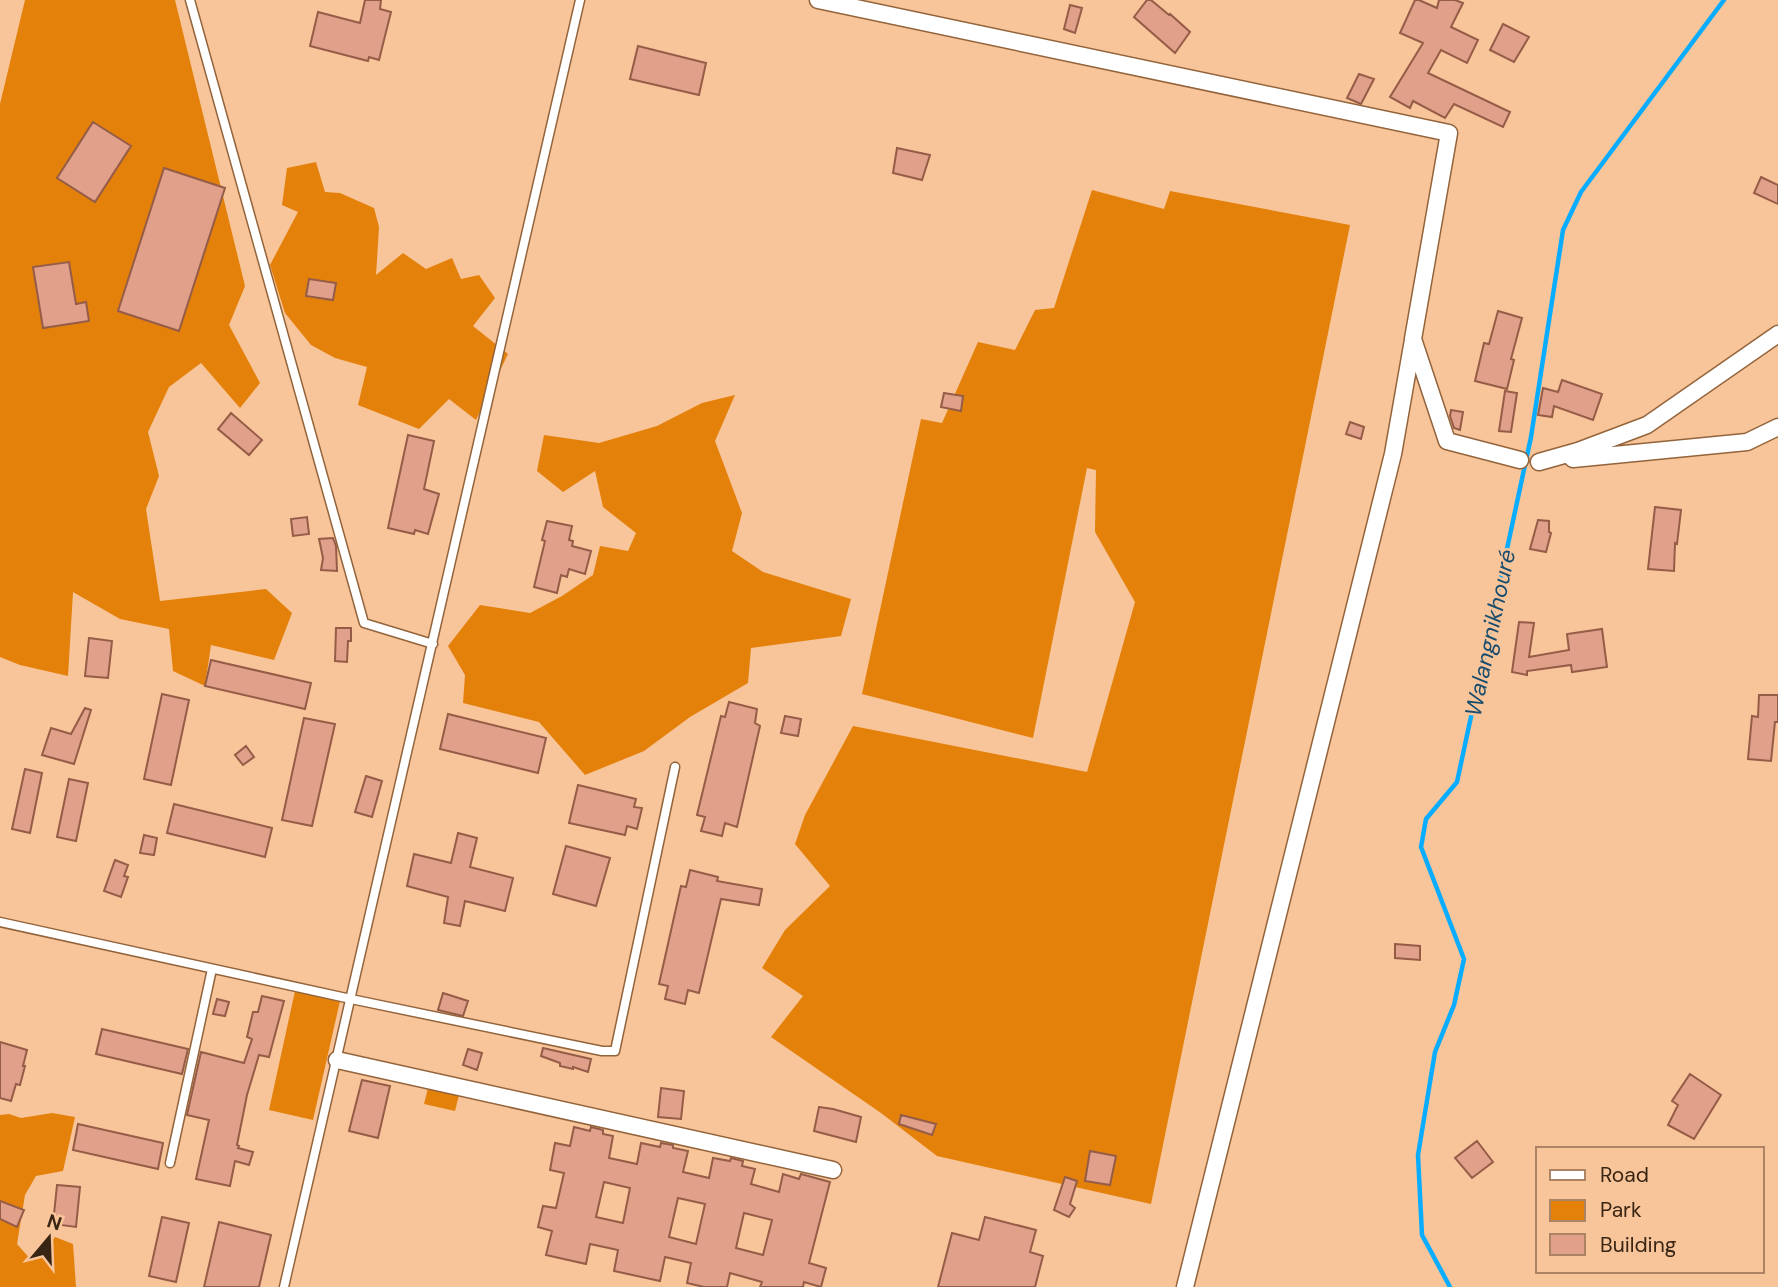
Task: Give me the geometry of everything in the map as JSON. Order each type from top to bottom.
[{"type":"street","points":[[818,0],[1449,133],[1393,454],[1185,1287]]},
{"type":"street","points":[[1778,334],[1647,425],[1539,463],[1747,442],[1778,427]]},
{"type":"street","points":[[1413,339],[1447,441],[1520,460]]},
{"type":"street","points":[[337,1060],[833,1170]]},
{"type":"lane","points":[[190,0],[364,623],[433,643]]},
{"type":"lane","points":[[284,1287],[580,0]]},
{"type":"lane","points":[[0,922],[351,999],[602,1051],[615,1051],[675,767]]},
{"type":"lane","points":[[170,1163],[212,969]]},
{"type":"green space","points":[[25,0],[175,0],[245,286],[229,325],[260,383],[240,408],[201,363],[169,387],[148,432],[159,476],[146,509],[160,601],[266,589],[292,613],[274,660],[211,645],[205,686],[173,671],[169,629],[120,619],[73,592],[68,676],[20,665],[0,657],[0,104]]},
{"type":"green space","points":[[316,162],[325,192],[340,193],[374,208],[379,227],[376,275],[403,253],[426,269],[452,258],[461,279],[479,275],[495,298],[473,326],[508,354],[476,420],[449,399],[419,429],[358,405],[367,367],[335,358],[311,345],[285,313],[270,265],[298,212],[282,205],[287,168]]},
{"type":"green space","points":[[1092,190],[1164,209],[1170,191],[1350,225],[1151,1204],[937,1156],[881,1113],[771,1037],[803,996],[762,968],[785,930],[830,886],[795,844],[805,815],[853,726],[1087,772],[1135,602],[1095,532],[1096,470],[1087,468],[1033,738],[862,694],[921,419],[942,423],[978,342],[1015,350],[1035,310],[1054,308]]},
{"type":"green space","points":[[735,395],[715,441],[742,513],[732,551],[763,572],[851,599],[841,636],[751,648],[748,683],[690,717],[644,751],[585,775],[539,722],[463,703],[465,675],[448,646],[480,605],[530,613],[593,575],[600,546],[628,551],[636,533],[603,507],[595,471],[563,492],[537,471],[544,435],[599,443],[657,426],[702,403]]},
{"type":"green space","points":[[295,991],[340,1001],[313,1120],[269,1110]]},
{"type":"green space","points":[[428,1088],[459,1095],[455,1111],[424,1104]]},
{"type":"green space","points":[[52,1113],[75,1117],[63,1171],[36,1176],[25,1195],[17,1244],[32,1261],[55,1237],[73,1244],[76,1287],[0,1287],[0,1115],[9,1114],[21,1118]]},
{"type":"building","points":[[365,0],[381,0],[380,9],[391,12],[379,60],[369,57],[368,61],[310,46],[318,12],[360,23]]},
{"type":"building","points":[[1147,0],[1170,14],[1190,32],[1175,53],[1134,17]]},
{"type":"building","points":[[1415,0],[1437,8],[1439,0],[1463,3],[1451,27],[1478,40],[1467,63],[1441,50],[1428,73],[1510,112],[1503,127],[1454,104],[1445,118],[1413,101],[1410,108],[1390,97],[1423,43],[1400,33]]},
{"type":"building","points":[[1070,5],[1082,8],[1075,33],[1064,29]]},
{"type":"building","points":[[1503,24],[1529,37],[1514,62],[1490,50]]},
{"type":"building","points":[[638,46],[706,63],[699,95],[630,79]]},
{"type":"building","points":[[1359,74],[1374,79],[1361,104],[1347,98]]},
{"type":"building","points":[[93,122],[131,146],[95,202],[57,178]]},
{"type":"building","points":[[897,148],[930,155],[922,180],[893,173]]},
{"type":"building","points":[[164,168],[225,188],[179,331],[118,311]]},
{"type":"building","points":[[1761,177],[1778,185],[1778,204],[1754,193]]},
{"type":"building","points":[[69,262],[76,304],[86,302],[89,321],[43,328],[33,267]]},
{"type":"building","points":[[309,279],[336,283],[333,300],[306,296]]},
{"type":"building","points":[[1498,311],[1522,318],[1511,359],[1514,360],[1507,389],[1475,381],[1484,343],[1489,344]]},
{"type":"building","points":[[1562,380],[1602,394],[1593,420],[1554,406],[1552,417],[1538,415],[1543,388],[1558,392]]},
{"type":"building","points":[[1505,391],[1517,393],[1511,432],[1499,431]]},
{"type":"building","points":[[944,393],[963,396],[961,411],[941,407]]},
{"type":"building","points":[[1451,410],[1463,412],[1460,430],[1454,428]]},
{"type":"building","points":[[231,413],[262,440],[249,455],[218,429]]},
{"type":"building","points":[[1350,422],[1364,427],[1361,439],[1346,434]]},
{"type":"building","points":[[408,435],[434,441],[424,489],[439,494],[428,534],[388,528]]},
{"type":"building","points":[[1655,507],[1681,510],[1677,544],[1675,543],[1674,571],[1648,569]]},
{"type":"building","points":[[307,517],[309,534],[293,536],[291,519]]},
{"type":"building","points":[[1538,520],[1549,521],[1551,533],[1546,552],[1530,549]]},
{"type":"building","points":[[547,521],[572,526],[569,540],[573,541],[572,546],[591,551],[585,574],[569,569],[567,577],[561,575],[557,593],[534,587]]},
{"type":"building","points":[[333,538],[337,571],[321,570],[323,558],[319,539]]},
{"type":"building","points":[[1519,622],[1534,623],[1529,657],[1569,650],[1567,634],[1602,629],[1607,667],[1572,672],[1571,665],[1527,671],[1527,675],[1512,672]]},
{"type":"building","points":[[336,628],[351,628],[347,662],[335,661]]},
{"type":"building","points":[[89,638],[112,641],[108,678],[85,676]]},
{"type":"building","points":[[211,660],[311,683],[305,709],[205,686]]},
{"type":"building","points":[[162,694],[189,700],[171,785],[144,779]]},
{"type":"building","points":[[1759,695],[1778,695],[1778,722],[1775,722],[1771,761],[1748,759],[1752,716],[1758,717]]},
{"type":"building","points":[[729,702],[757,709],[755,723],[760,726],[737,827],[725,823],[722,836],[701,831],[705,817],[697,815],[721,716],[725,717]]},
{"type":"building","points":[[85,708],[91,710],[74,764],[42,755],[51,728],[71,734]]},
{"type":"building","points":[[448,714],[546,738],[538,773],[440,749]]},
{"type":"building","points":[[785,716],[801,719],[798,736],[781,733]]},
{"type":"building","points":[[304,718],[335,724],[312,826],[282,820]]},
{"type":"building","points":[[246,746],[254,757],[243,765],[235,755]]},
{"type":"building","points":[[25,769],[42,773],[30,833],[12,829]]},
{"type":"building","points":[[366,776],[382,781],[372,817],[355,812]]},
{"type":"building","points":[[69,779],[88,783],[76,841],[57,837]]},
{"type":"building","points":[[578,785],[636,799],[634,807],[642,808],[637,829],[627,826],[625,835],[569,823]]},
{"type":"building","points":[[174,804],[272,828],[265,857],[167,833]]},
{"type":"building","points":[[458,833],[477,838],[470,867],[513,878],[505,911],[465,901],[460,926],[444,923],[448,897],[407,886],[414,854],[451,863]]},
{"type":"building","points":[[144,835],[157,838],[154,855],[140,853]]},
{"type":"building","points":[[566,846],[610,858],[596,906],[553,894]]},
{"type":"building","points":[[115,860],[128,865],[124,876],[128,877],[121,897],[104,891]]},
{"type":"building","points":[[690,870],[718,877],[717,881],[762,889],[759,905],[721,899],[699,993],[688,990],[685,1004],[665,999],[668,986],[659,984],[681,886],[686,887]]},
{"type":"building","points":[[1395,944],[1420,946],[1420,960],[1395,958]]},
{"type":"building","points":[[443,993],[468,1001],[463,1016],[438,1010]]},
{"type":"building","points":[[262,996],[284,1001],[269,1057],[259,1055],[247,1095],[237,1145],[238,1148],[253,1152],[249,1165],[235,1161],[230,1186],[196,1179],[209,1120],[187,1115],[201,1052],[244,1063],[252,1039],[247,1037],[253,1012],[258,1012]]},
{"type":"building","points":[[217,999],[229,1002],[225,1016],[213,1014]]},
{"type":"building","points":[[102,1029],[188,1049],[182,1074],[96,1054]]},
{"type":"building","points":[[0,1042],[27,1050],[20,1085],[16,1084],[11,1101],[0,1098]]},
{"type":"building","points":[[543,1048],[591,1059],[588,1072],[560,1066],[560,1063],[541,1056]]},
{"type":"building","points":[[468,1049],[482,1053],[477,1070],[463,1065]]},
{"type":"building","points":[[1690,1074],[1721,1095],[1694,1139],[1668,1125],[1678,1105],[1672,1101]]},
{"type":"building","points":[[362,1080],[390,1086],[378,1138],[349,1131]]},
{"type":"building","points":[[661,1088],[684,1091],[681,1119],[658,1117]]},
{"type":"building","points":[[819,1107],[861,1117],[856,1142],[814,1131]]},
{"type":"building","points":[[901,1115],[936,1124],[932,1135],[899,1124]]},
{"type":"building","points":[[78,1124],[163,1143],[158,1169],[73,1150]]},
{"type":"building","points":[[574,1127],[590,1131],[591,1127],[613,1136],[609,1158],[637,1164],[641,1143],[660,1147],[661,1143],[688,1151],[683,1172],[709,1178],[713,1158],[730,1161],[731,1158],[743,1161],[742,1166],[755,1169],[751,1184],[779,1192],[783,1174],[799,1179],[801,1174],[830,1182],[809,1263],[826,1268],[821,1287],[804,1282],[803,1287],[760,1287],[762,1282],[730,1273],[727,1287],[704,1287],[687,1283],[691,1263],[665,1257],[660,1281],[614,1271],[618,1250],[590,1244],[586,1264],[546,1255],[552,1231],[538,1227],[543,1206],[556,1208],[564,1173],[550,1170],[555,1143],[570,1146]],"holes":[[[604,1182],[630,1188],[623,1223],[596,1217]],[[678,1198],[705,1204],[696,1244],[669,1237]],[[744,1213],[772,1220],[763,1255],[736,1248]]]},
{"type":"building","points":[[1477,1141],[1493,1162],[1472,1178],[1455,1158]]},
{"type":"building","points":[[1090,1151],[1116,1156],[1110,1185],[1085,1181]]},
{"type":"building","points":[[1065,1177],[1077,1181],[1070,1204],[1075,1208],[1069,1217],[1054,1210]]},
{"type":"building","points":[[57,1185],[80,1187],[76,1227],[53,1224]]},
{"type":"building","points":[[0,1201],[24,1210],[17,1227],[0,1219]]},
{"type":"building","points":[[162,1217],[189,1223],[176,1282],[149,1276]]},
{"type":"building","points":[[985,1217],[1036,1230],[1030,1252],[1043,1256],[1035,1287],[938,1287],[952,1233],[979,1240]]},
{"type":"building","points":[[219,1222],[271,1235],[259,1287],[204,1287]]},
{"type":"waterway","name":"Walangnikhouré","points":[[1450,1287],[1422,1235],[1418,1155],[1435,1052],[1454,1005],[1464,959],[1421,847],[1426,819],[1457,782],[1531,437],[1563,230],[1581,192],[1724,0]]}]
